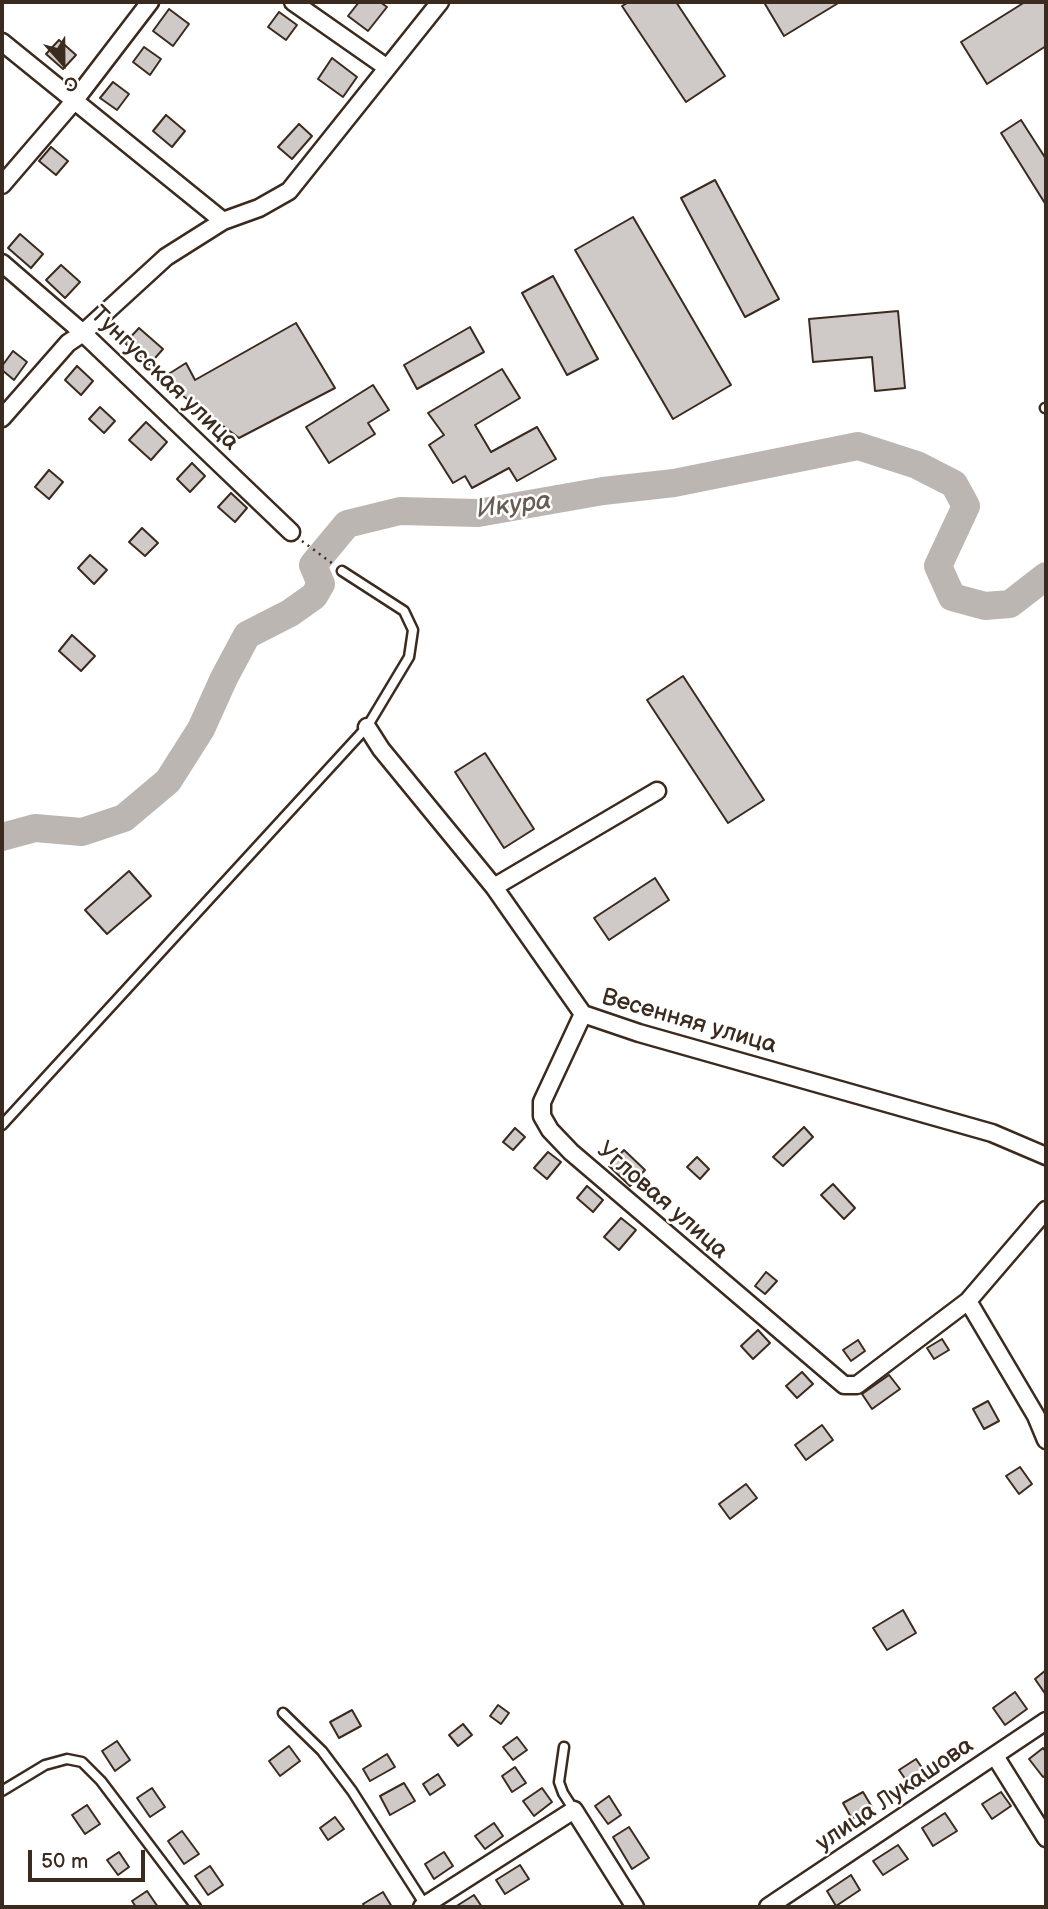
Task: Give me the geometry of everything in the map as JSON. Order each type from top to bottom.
[{"type":"street","points":[[2,185],[75,100],[150,2]]},
{"type":"street","points":[[293,2],[386,67]]},
{"type":"street","points":[[2,418],[68,343],[83,333],[166,257],[223,221],[259,208],[289,191],[440,2]]},
{"type":"street","points":[[2,42],[223,221]]},
{"type":"street","name":"Тунгусская улица","points":[[2,263],[83,333],[291,532]]},
{"type":"street","name":"Весенняя улица","points":[[367,727],[381,749],[494,887],[583,1014],[639,1033],[992,1133],[1046,1156]]},
{"type":"street","points":[[494,887],[657,792]]},
{"type":"street","name":"Угловая улица","points":[[583,1014],[542,1102],[542,1116],[550,1130],[571,1152],[844,1385],[858,1385],[968,1301]]},
{"type":"street","points":[[1046,1210],[968,1301],[1036,1416],[1046,1440]]},
{"type":"street","name":"улица Лукашова","points":[[768,1907],[1046,1721]]},
{"type":"street","points":[[995,1756],[1046,1838]]},
{"type":"street","points":[[424,1906],[574,1810],[635,1907]]},
{"type":"lane","points":[[2,1125],[367,727],[409,657],[413,630],[404,611],[342,570]]},
{"type":"lane","points":[[283,1713],[322,1751],[352,1791],[424,1906]]},
{"type":"lane","points":[[564,1746],[559,1782],[574,1810]]},
{"type":"lane","points":[[2,1791],[45,1765],[67,1759],[82,1762],[101,1781],[196,1907]]},
{"type":"path","points":[[291,532],[342,570]]},
{"type":"building","points":[[359,2],[380,2],[387,7],[368,31],[348,16]]},
{"type":"building","points":[[629,2],[676,2],[725,76],[686,102],[622,6]]},
{"type":"building","points":[[840,2],[784,36],[765,4]]},
{"type":"building","points":[[1025,2],[1046,2],[1046,46],[987,84],[961,42]]},
{"type":"building","points":[[169,9],[189,24],[173,46],[153,31]]},
{"type":"building","points":[[279,12],[297,25],[286,40],[268,27]]},
{"type":"building","points":[[59,40],[76,55],[63,69],[46,54]]},
{"type":"building","points":[[144,47],[161,59],[150,75],[133,62]]},
{"type":"building","points":[[332,58],[357,77],[343,97],[318,79]]},
{"type":"building","points":[[113,82],[129,94],[117,110],[100,98]]},
{"type":"building","points":[[166,115],[185,131],[172,147],[153,131]]},
{"type":"building","points":[[1021,120],[1046,159],[1046,205],[1001,133]]},
{"type":"building","points":[[299,124],[312,136],[292,159],[278,147]]},
{"type":"building","points":[[51,147],[68,161],[56,175],[39,161]]},
{"type":"building","points":[[715,180],[779,299],[745,317],[681,198]]},
{"type":"building","points":[[633,217],[731,385],[673,419],[575,250]]},
{"type":"building","points":[[20,234],[43,254],[31,268],[8,248]]},
{"type":"building","points":[[61,265],[80,282],[65,298],[46,280]]},
{"type":"building","points":[[553,276],[598,359],[567,375],[522,293]]},
{"type":"building","points":[[898,311],[905,388],[875,391],[872,357],[813,362],[809,319]]},
{"type":"building","points":[[296,323],[335,388],[239,438],[175,390],[167,375],[186,363],[195,380]]},
{"type":"building","points":[[470,327],[484,352],[417,389],[404,365]]},
{"type":"building","points":[[139,328],[163,349],[149,365],[125,343]]},
{"type":"building","points":[[13,351],[27,362],[14,380],[2,370]]},
{"type":"building","points":[[77,366],[93,381],[81,395],[65,380]]},
{"type":"building","points":[[502,369],[520,398],[475,425],[491,452],[537,427],[556,459],[517,481],[509,468],[472,488],[465,476],[453,483],[429,445],[444,435],[428,413]]},
{"type":"building","points":[[373,385],[389,410],[368,423],[375,434],[329,463],[306,427]]},
{"type":"building","points":[[100,407],[115,421],[104,433],[89,419]]},
{"type":"building","points":[[146,422],[167,442],[151,460],[129,440]]},
{"type":"building","points":[[192,463],[205,476],[190,492],[177,479]]},
{"type":"building","points":[[49,470],[63,482],[49,499],[35,487]]},
{"type":"building","points":[[231,493],[247,508],[235,522],[218,507]]},
{"type":"building","points":[[142,528],[158,543],[145,556],[129,542]]},
{"type":"building","points":[[90,555],[107,570],[94,584],[78,568]]},
{"type":"building","points":[[72,635],[95,656],[81,671],[59,651]]},
{"type":"building","points":[[683,676],[764,800],[728,823],[647,700]]},
{"type":"building","points":[[485,753],[534,829],[504,848],[455,772]]},
{"type":"building","points":[[129,871],[151,896],[107,934],[85,910]]},
{"type":"building","points":[[655,878],[669,900],[609,940],[594,918]]},
{"type":"building","points":[[804,1127],[813,1137],[783,1166],[773,1157]]},
{"type":"building","points":[[515,1128],[525,1137],[513,1150],[503,1142]]},
{"type":"building","points":[[624,1150],[645,1170],[630,1186],[609,1166]]},
{"type":"building","points":[[548,1152],[561,1162],[547,1179],[534,1168]]},
{"type":"building","points":[[697,1157],[709,1169],[700,1179],[687,1167]]},
{"type":"building","points":[[833,1184],[855,1208],[844,1219],[821,1195]]},
{"type":"building","points":[[587,1186],[603,1200],[593,1212],[577,1198]]},
{"type":"building","points":[[621,1218],[636,1230],[619,1250],[604,1237]]},
{"type":"building","points":[[766,1272],[777,1281],[765,1294],[755,1286]]},
{"type":"building","points":[[758,1330],[770,1343],[753,1359],[741,1346]]},
{"type":"building","points":[[942,1339],[949,1350],[934,1359],[927,1348]]},
{"type":"building","points":[[858,1340],[865,1351],[851,1361],[843,1350]]},
{"type":"building","points":[[802,1372],[813,1384],[797,1398],[786,1386]]},
{"type":"building","points":[[889,1375],[900,1389],[872,1409],[862,1394]]},
{"type":"building","points":[[988,1401],[999,1421],[984,1429],[973,1409]]},
{"type":"building","points":[[822,1425],[833,1440],[806,1460],[795,1445]]},
{"type":"building","points":[[1020,1467],[1032,1484],[1019,1494],[1006,1476]]},
{"type":"building","points":[[746,1484],[757,1498],[730,1519],[719,1504]]},
{"type":"building","points":[[903,1610],[916,1633],[887,1650],[873,1628]]},
{"type":"building","points":[[1046,1670],[1046,1695],[1035,1679]]},
{"type":"building","points":[[1015,1692],[1027,1709],[1005,1725],[993,1708]]},
{"type":"building","points":[[498,1705],[509,1713],[501,1724],[490,1716]]},
{"type":"building","points":[[352,1710],[361,1726],[339,1738],[330,1722]]},
{"type":"building","points":[[463,1724],[472,1735],[458,1746],[449,1735]]},
{"type":"building","points":[[517,1737],[527,1750],[513,1760],[503,1747]]},
{"type":"building","points":[[117,1741],[130,1760],[115,1771],[102,1751]]},
{"type":"building","points":[[289,1746],[300,1761],[280,1776],[269,1761]]},
{"type":"building","points":[[1043,1748],[1046,1752],[1046,1775],[1043,1777],[1029,1759]]},
{"type":"building","points":[[387,1754],[395,1767],[370,1781],[363,1769]]},
{"type":"building","points":[[916,1759],[925,1772],[908,1783],[899,1770]]},
{"type":"building","points":[[515,1767],[526,1783],[512,1792],[502,1776]]},
{"type":"building","points":[[438,1774],[445,1785],[430,1795],[423,1784]]},
{"type":"building","points":[[404,1783],[415,1801],[390,1815],[380,1796]]},
{"type":"building","points":[[152,1788],[165,1807],[150,1817],[137,1798]]},
{"type":"building","points":[[542,1788],[552,1802],[534,1816],[523,1801]]},
{"type":"building","points":[[863,1792],[872,1807],[852,1819],[843,1803]]},
{"type":"building","points":[[1001,1792],[1011,1806],[992,1819],[982,1804]]},
{"type":"building","points":[[609,1796],[621,1815],[608,1824],[595,1806]]},
{"type":"building","points":[[87,1805],[100,1824],[85,1834],[72,1815]]},
{"type":"building","points":[[945,1813],[957,1831],[933,1846],[922,1828]]},
{"type":"building","points":[[335,1817],[344,1829],[328,1840],[320,1828]]},
{"type":"building","points":[[494,1823],[503,1836],[485,1849],[475,1836]]},
{"type":"building","points":[[629,1827],[649,1858],[632,1869],[613,1837]]},
{"type":"building","points":[[182,1831],[199,1854],[184,1864],[168,1841]]},
{"type":"building","points":[[898,1845],[908,1859],[883,1875],[873,1861]]},
{"type":"building","points":[[119,1852],[129,1867],[118,1875],[107,1860]]},
{"type":"building","points":[[444,1852],[453,1866],[434,1879],[425,1864]]},
{"type":"building","points":[[520,1865],[529,1879],[505,1894],[496,1880]]},
{"type":"building","points":[[210,1866],[223,1885],[208,1895],[195,1876]]},
{"type":"building","points":[[851,1875],[860,1890],[836,1906],[827,1891]]},
{"type":"building","points":[[147,1891],[158,1907],[136,1907],[132,1901]]},
{"type":"building","points":[[383,1892],[392,1907],[365,1907],[363,1904]]},
{"type":"building","points":[[474,1895],[482,1907],[455,1907]]},
{"type":"waterway","name":"Икура","points":[[2,837],[35,828],[82,832],[124,818],[168,781],[201,729],[247,635],[290,613],[314,596],[321,584],[313,565],[347,524],[400,511],[478,513],[603,491],[674,483],[858,446],[917,465],[954,484],[966,506],[938,566],[952,597],[985,606],[1010,604],[1046,576]]}]
